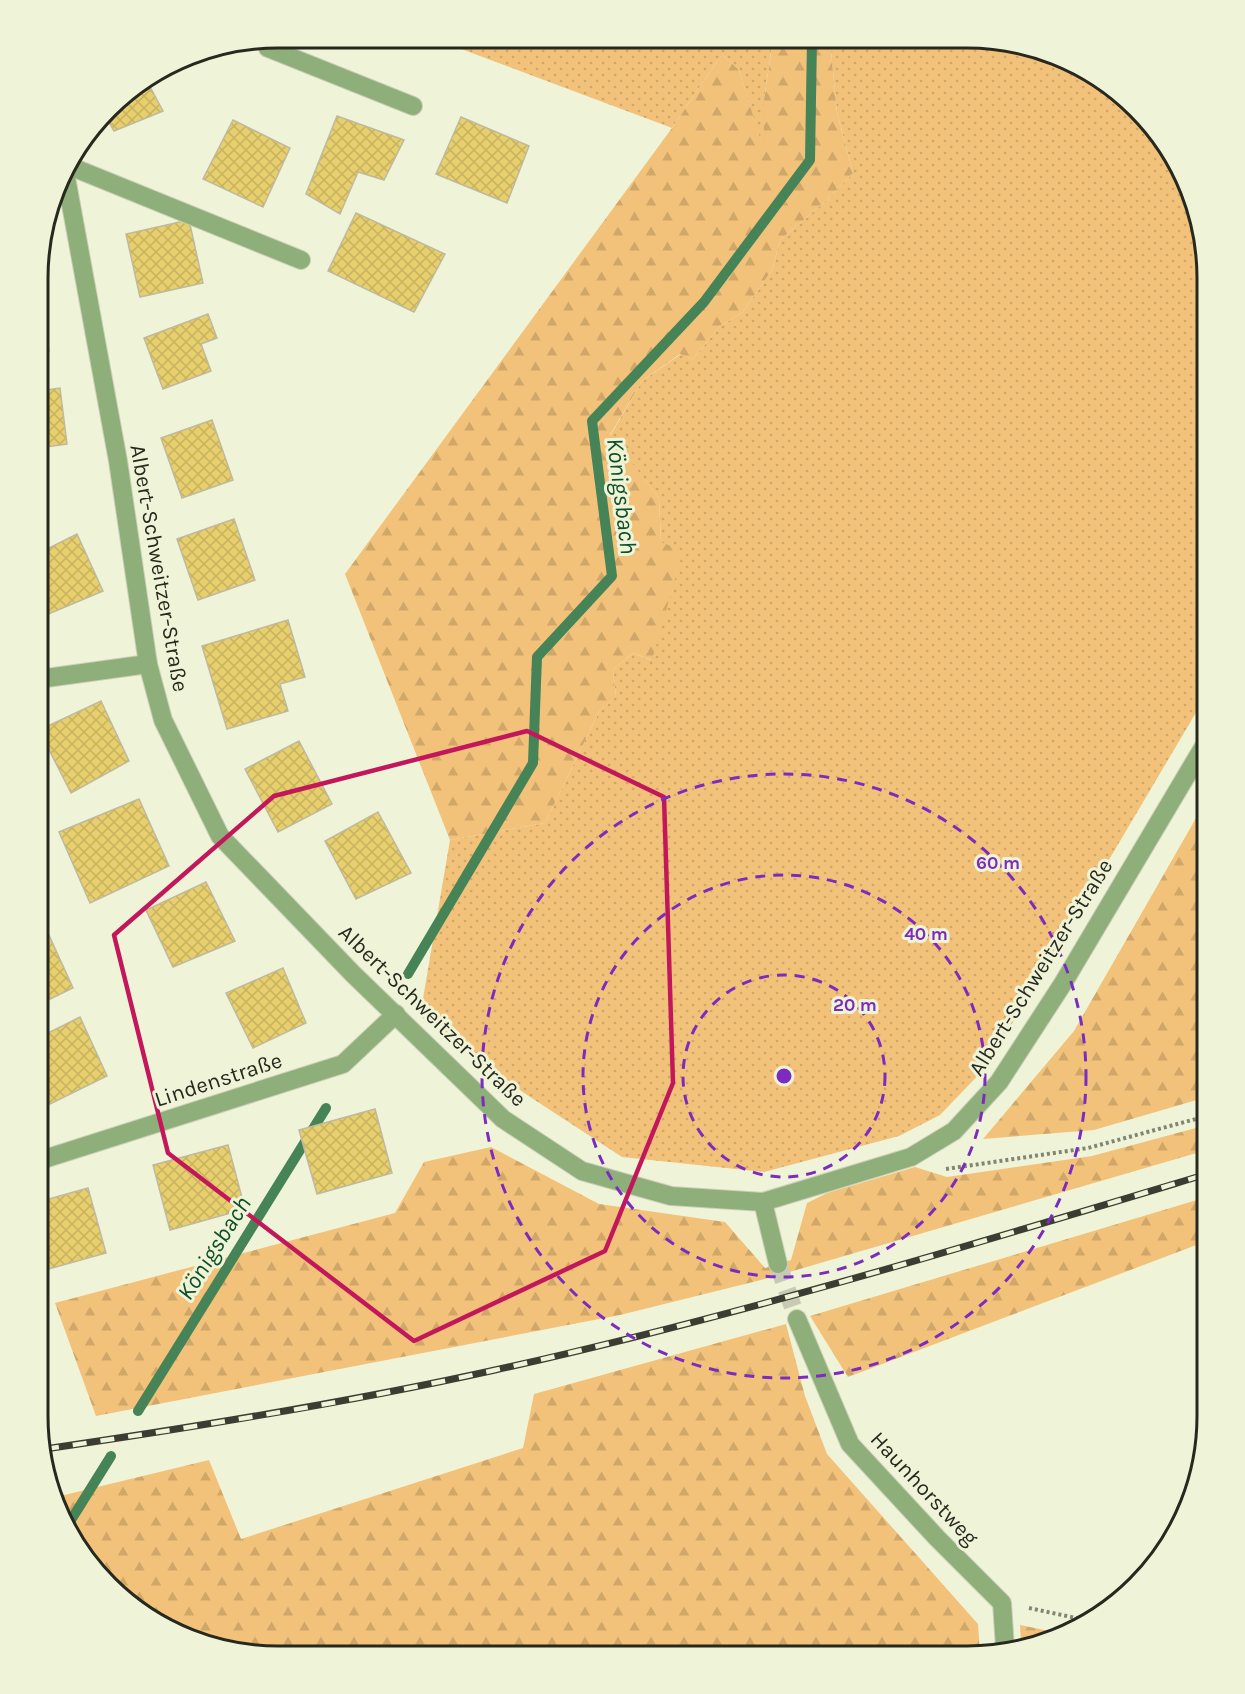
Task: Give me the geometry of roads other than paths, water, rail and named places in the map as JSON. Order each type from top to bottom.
[{"type":"street","points":[[268,48],[414,106]]},
{"type":"street","points":[[76,169],[301,261]]},
{"type":"street","name":"Albert-Schweitzer-Straße","points":[[67,185],[118,461],[148,664],[163,720],[220,836],[503,1119],[582,1171],[671,1196],[763,1202],[911,1157],[954,1131],[999,1082],[1062,985],[1197,758]]},
{"type":"street","points":[[48,677],[148,664]]},
{"type":"street","name":"Lindenstraße","points":[[48,1158],[343,1064],[396,1014]]},
{"type":"street","points":[[763,1202],[777,1264]]},
{"type":"street","name":"Haunhorstweg","points":[[797,1319],[850,1444],[937,1538],[1002,1603],[1005,1643]]},
{"type":"waterway","name":"Königsbach","points":[[408,974],[533,763],[537,657],[612,576],[592,421],[704,302],[810,160],[812,48]]},
{"type":"waterway","name":"Königsbach","points":[[138,1411],[326,1108]]},
{"type":"waterway","name":"Königsbach","points":[[72,1518],[111,1456]]},
{"type":"tunnel","points":[[778,1264],[797,1319]]},
{"type":"railway","points":[[50,1448],[327,1404],[439,1382],[585,1349],[852,1279],[1197,1177]]}]
